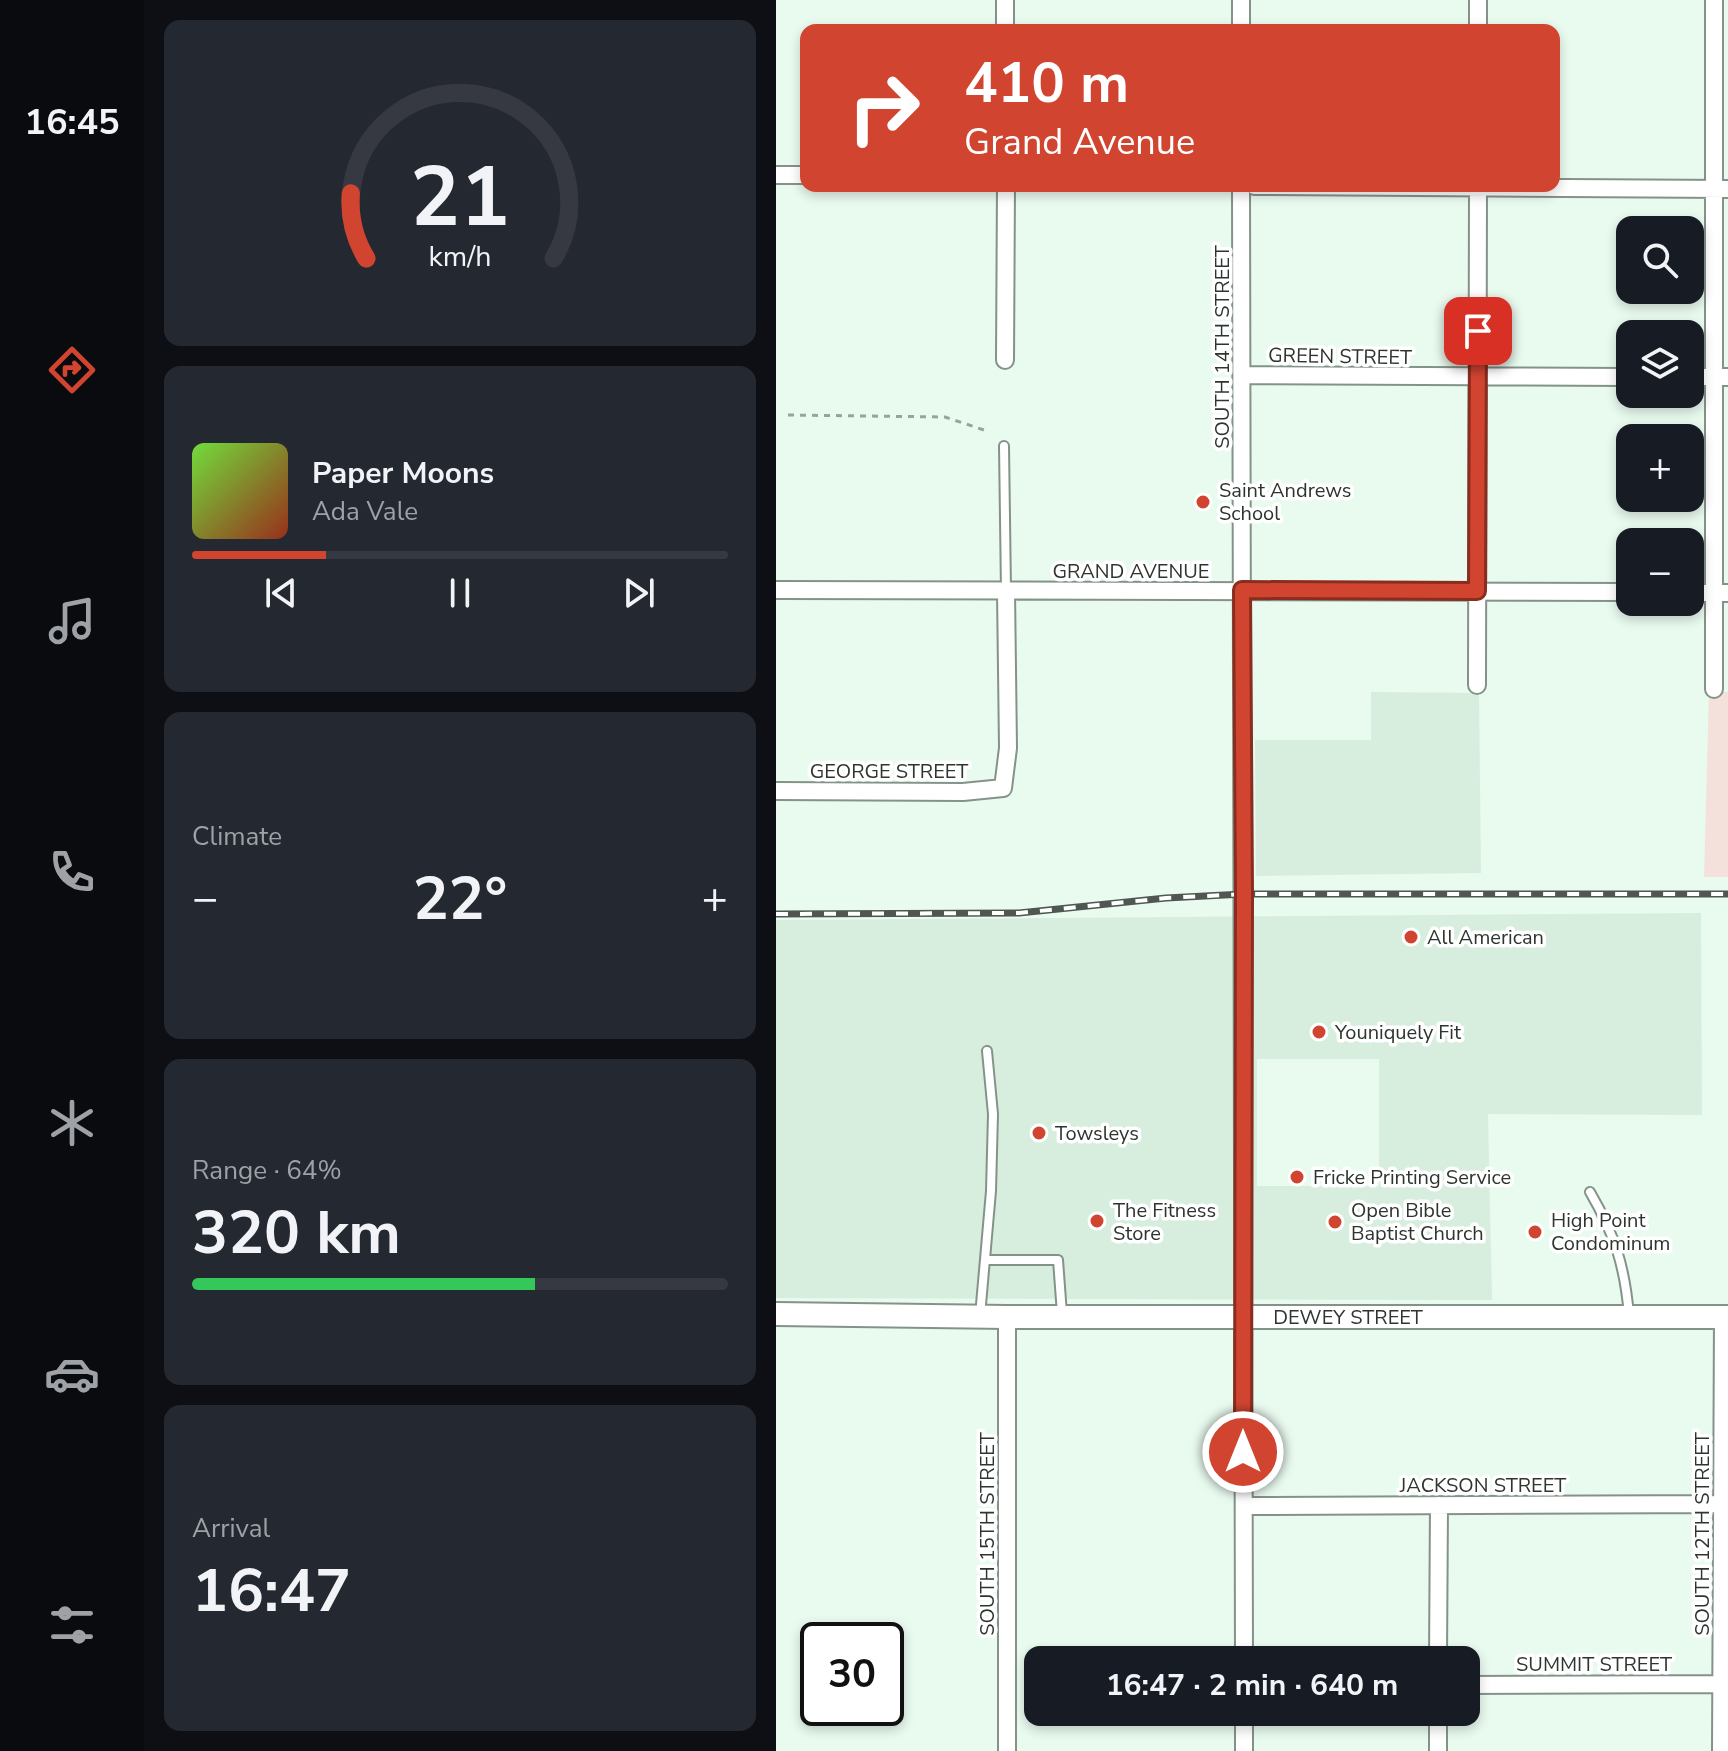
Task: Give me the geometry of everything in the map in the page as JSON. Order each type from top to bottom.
[{"type":"street","points":[[1005,0],[1005,24]]},
{"type":"street","points":[[1241,0],[1241,24]]},
{"type":"street","points":[[1478,0],[1478,24]]},
{"type":"street","points":[[1714,0],[1721,188],[1721,593],[1714,689]]},
{"type":"street","points":[[776,175],[800,175]]},
{"type":"street","points":[[1560,187],[1721,188]]},
{"type":"street","points":[[1005,360],[1006,192]]},
{"type":"street","name":"SOUTH 14TH STREET","points":[[1241,192],[1244,1646]]},
{"type":"street","points":[[1477,685],[1478,192]]},
{"type":"street","name":"GREEN STREET","points":[[1242,375],[1616,377]]},
{"type":"street","name":"GRAND AVENUE","points":[[776,590],[1616,592]]},
{"type":"street","name":"GEORGE STREET","points":[[776,791],[963,792],[1003,788],[1008,748],[1006,591]]},
{"type":"street","name":"DEWEY STREET","points":[[776,1314],[1725,1317]]},
{"type":"street","name":"SOUTH 15TH STREET","points":[[1007,1317],[1007,1751]]},
{"type":"street","name":"SOUTH 12TH STREET","points":[[1721,1751],[1725,1317]]},
{"type":"street","name":"JACKSON STREET","points":[[1244,1506],[1723,1504]]},
{"type":"street","points":[[1438,1646],[1439,1505]]},
{"type":"street","name":"SUMMIT STREET","points":[[1480,1685],[1721,1684]]},
{"type":"street","points":[[1244,1726],[1244,1751]]},
{"type":"street","points":[[1438,1726],[1438,1751]]},
{"type":"lane","points":[[1004,446],[1006,591]]},
{"type":"lane","points":[[980,1317],[991,1191],[993,1114],[987,1051]]},
{"type":"lane","points":[[1590,1192],[1610,1226],[1626,1279],[1629,1317]]},
{"type":"lane","points":[[985,1260],[1058,1260],[1062,1317]]},
{"type":"path","points":[[788,415],[945,417],[984,430]]},
{"type":"shaded area","points":[[1371,692],[1479,693],[1481,873],[1256,876],[1255,740],[1371,740]]},
{"type":"shaded area","points":[[1709,692],[1728,692],[1728,877],[1704,877]]},
{"type":"shaded area","points":[[1701,913],[1702,1115],[1488,1114],[1492,1300],[776,1298],[776,920]],"holes":[[[1257,1059],[1379,1059],[1379,1186],[1257,1186]]]},
{"type":"railway","points":[[776,914],[1019,913],[1166,898],[1244,894],[1728,894]]},
{"type":"place","name":"Saint Andrews School","points":[[1203,502]]},
{"type":"place","name":"All American","points":[[1411,937]]},
{"type":"place","name":"Youniquely Fit","points":[[1319,1032]]},
{"type":"place","name":"Towsleys","points":[[1039,1133]]},
{"type":"place","name":"Fricke Printing Service","points":[[1297,1177]]},
{"type":"place","name":"The Fitness Store","points":[[1097,1221]]},
{"type":"place","name":"Open Bible Baptist Church","points":[[1335,1222]]},
{"type":"place","name":"High Point Condominum","points":[[1535,1232]]},
{"type":"route","points":[[1243,1452],[1242,590],[1477,591],[1478,331]]}]
